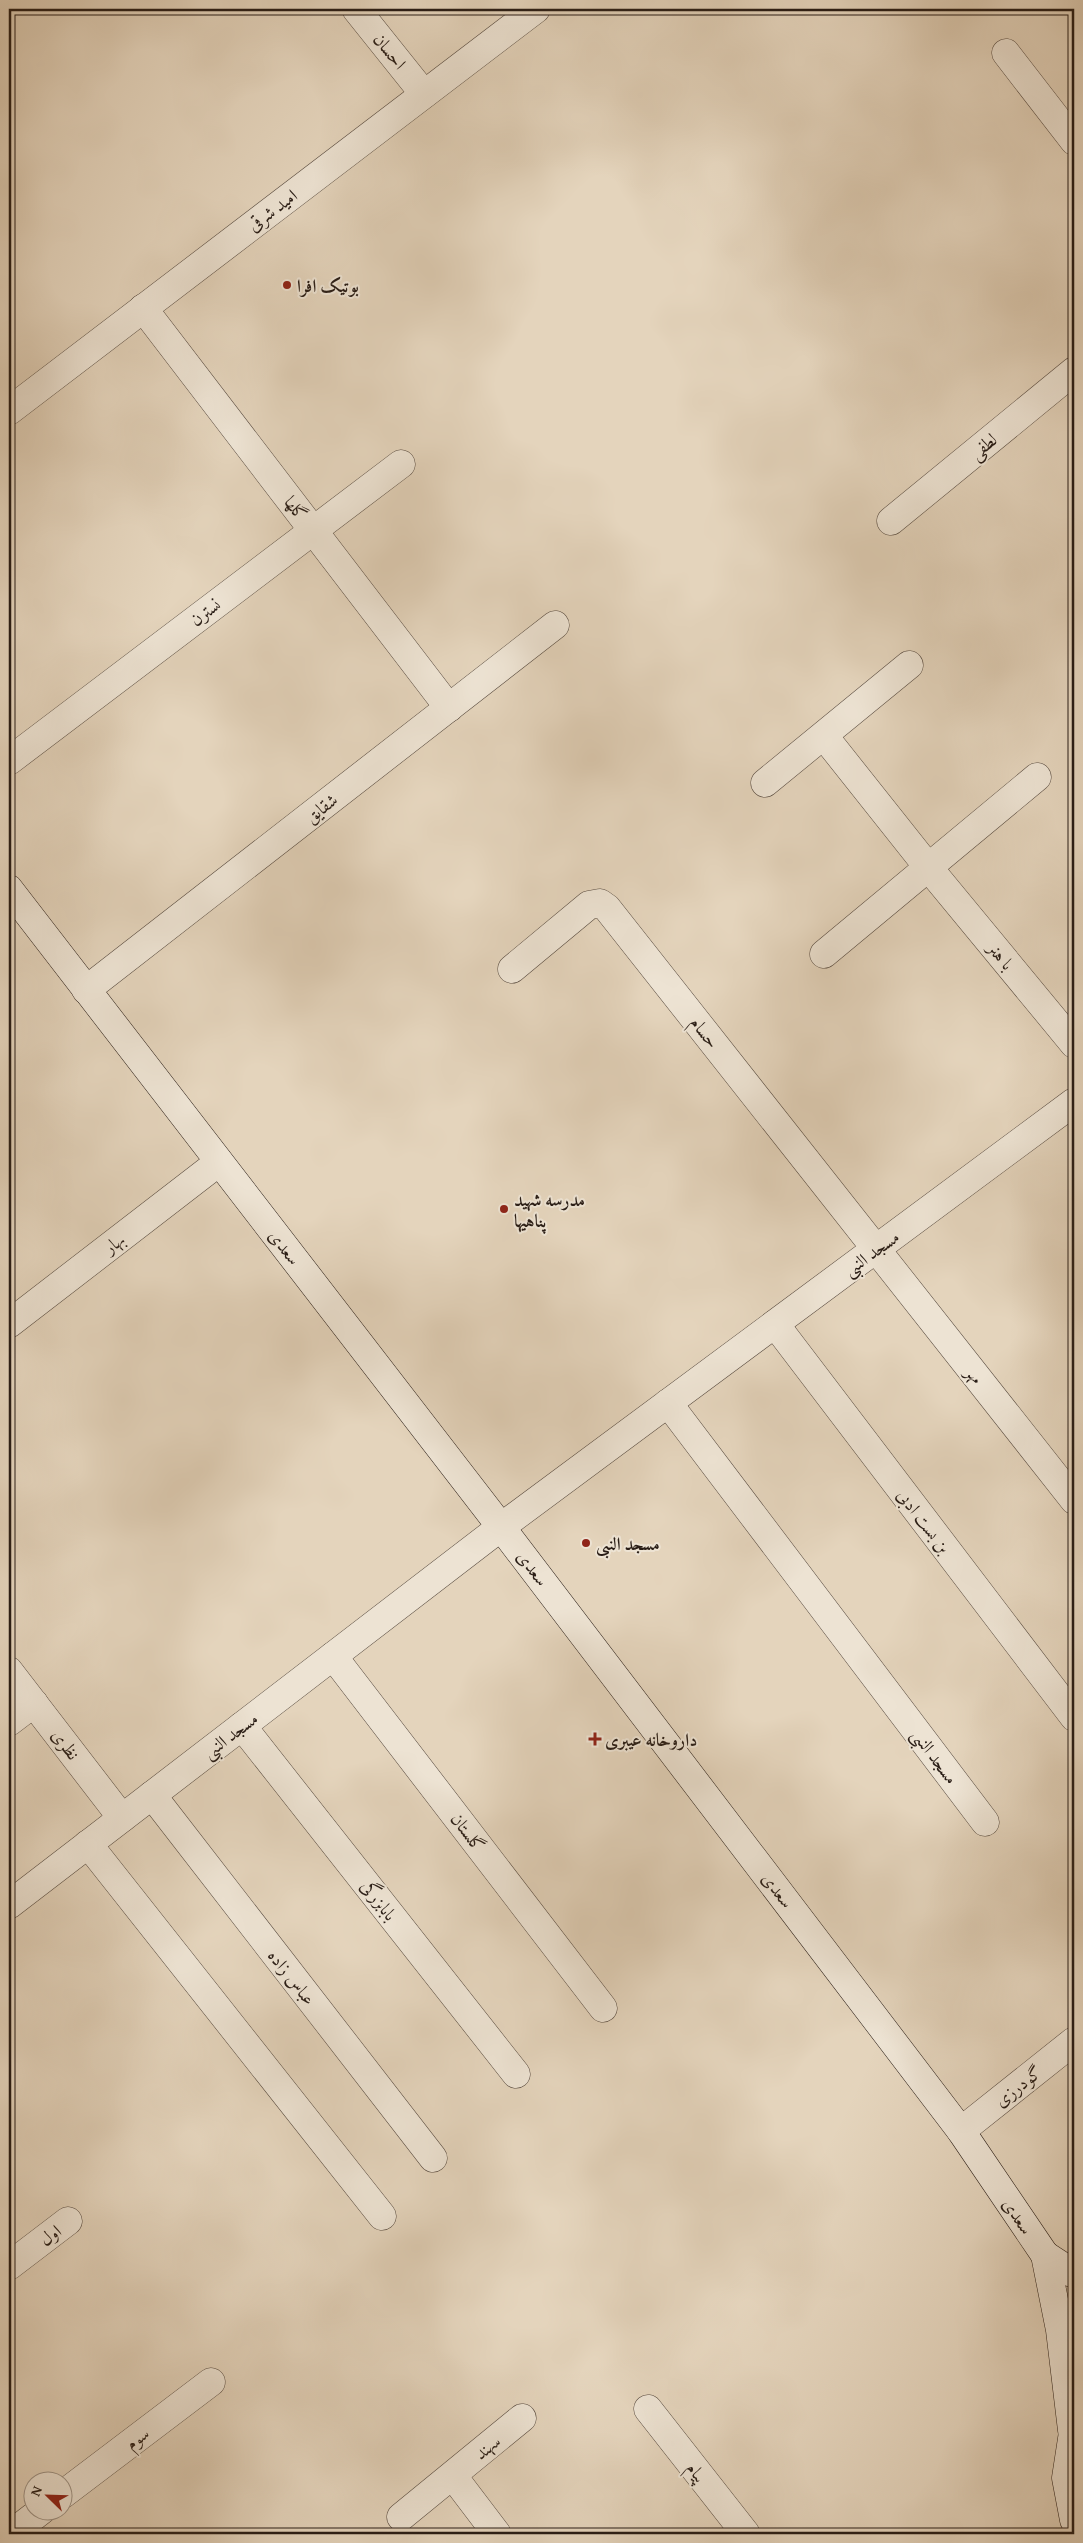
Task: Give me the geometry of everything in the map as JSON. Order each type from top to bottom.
[{"type":"street","name":"احسان","points":[[356,9],[424,94]]},
{"type":"street","name":"امید شرقی","points":[[9,411],[536,9]]},
{"type":"street","points":[[1006,53],[1074,141]]},
{"type":"street","name":"گلها","points":[[142,308],[449,708]]},
{"type":"street","name":"لطفی","points":[[891,521],[1074,371]]},
{"type":"street","name":"نسترن","points":[[9,761],[401,464]]},
{"type":"street","name":"شقایق","points":[[86,990],[555,626]]},
{"type":"street","points":[[765,783],[909,665]]},
{"type":"street","name":"با هنر","points":[[824,736],[928,867],[1074,1044]]},
{"type":"street","points":[[824,954],[1037,777]]},
{"type":"street","name":"سعدی","points":[[9,889],[501,1527],[961,2131],[1045,2255],[1074,2274]]},
{"type":"street","name":"حسام","points":[[512,969],[589,905],[600,903],[607,908],[877,1249]]},
{"type":"street","name":"مسجد النبی","points":[[9,1905],[501,1527],[1074,1102]]},
{"type":"street","name":"بهار","points":[[9,1324],[220,1162]]},
{"type":"street","name":"مهر","points":[[877,1249],[1074,1500]]},
{"type":"street","name":"بن بست ادبی","points":[[775,1324],[1074,1717]]},
{"type":"street","name":"مسجد النبی","points":[[668,1403],[985,1822]]},
{"type":"street","name":"گلستان","points":[[334,1656],[603,2008]]},
{"type":"street","name":"نظری","points":[[9,1671],[122,1818]]},
{"type":"street","points":[[9,1722],[34,1703]]},
{"type":"street","name":"بابابزرگی","points":[[242,1726],[516,2074]]},
{"type":"street","name":"عباس زاده","points":[[152,1795],[433,2158]]},
{"type":"street","points":[[88,1844],[382,2216]]},
{"type":"street","name":"گودرزی","points":[[961,2131],[1074,2041]]},
{"type":"street","name":"اول","points":[[9,2266],[68,2221]]},
{"type":"street","name":"سعدی","points":[[1045,2255],[1060,2330],[1073,2428],[1066,2478],[1074,2520]]},
{"type":"street","name":"سوم","points":[[72,2487],[211,2382]]},
{"type":"street","name":"پیام","points":[[648,2409],[746,2534]]},
{"type":"street","name":"سهند","points":[[401,2517],[522,2418]]},
{"type":"street","points":[[453,2476],[497,2534]]},
{"type":"street","points":[[10,2534],[29,2520]]},
{"type":"place","name":"بوتیک افرا","points":[[287,285]]},
{"type":"place","name":"مدرسه شهید پناهیها","points":[[504,1209]]},
{"type":"place","name":"مسجد النبی","points":[[586,1543]]},
{"type":"place","name":"داروخانه عیبری","points":[[595,1739]]}]
